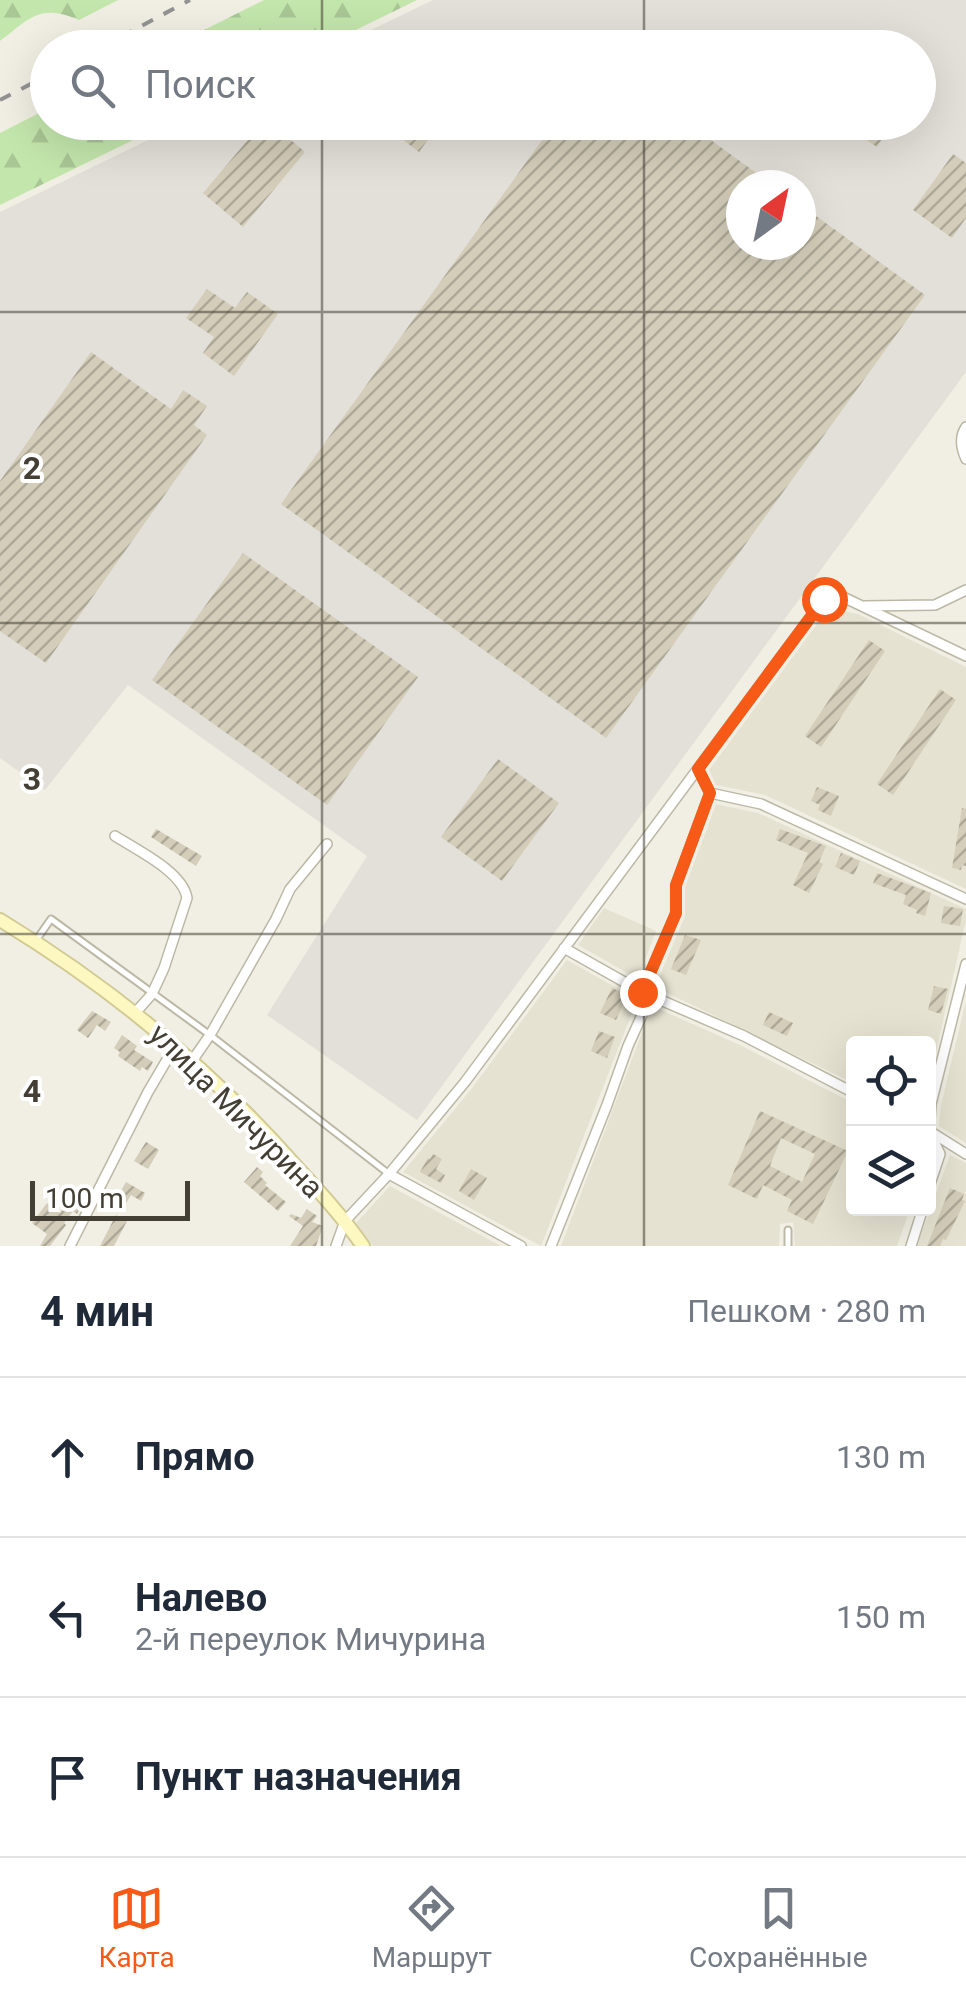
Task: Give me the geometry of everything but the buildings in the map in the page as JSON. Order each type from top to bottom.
[{"type":"main road","name":"улица Мичурина","points":[[0,920],[36,941],[136,1014],[192,1061],[266,1132],[345,1221],[362,1246]]},
{"type":"street","points":[[966,426],[961,449],[966,458]]},
{"type":"street","points":[[862,606],[935,605],[966,590]]},
{"type":"street","points":[[336,1246],[345,1221],[465,1082],[824,599],[843,597],[966,656]]},
{"type":"street","points":[[551,1246],[642,1015],[642,992],[676,913],[676,885],[710,793],[698,769]]},
{"type":"street","points":[[710,793],[762,804],[966,899]]},
{"type":"street","points":[[115,836],[186,887],[187,898],[164,968],[152,994],[136,1014]]},
{"type":"street","points":[[192,1061],[290,889],[327,844]]},
{"type":"street","points":[[564,948],[642,992],[744,1036],[846,1089]]},
{"type":"street","points":[[929,1126],[931,1104],[966,964]]},
{"type":"street","points":[[70,1246],[175,1046]]},
{"type":"street","points":[[936,1135],[966,1154]]},
{"type":"street","points":[[388,1174],[521,1246]]},
{"type":"street","points":[[910,1246],[920,1216]]},
{"type":"lane","points":[[36,941],[51,919],[210,1035],[388,1174]]},
{"type":"lane","points":[[788,1230],[788,1246]]},
{"type":"shaded area","points":[[433,0],[966,0],[966,372],[417,1120],[267,1015],[367,856],[128,685],[45,790],[0,758],[0,212],[148,140],[936,140],[936,30],[371,30]]},
{"type":"shaded area","points":[[829,608],[858,614],[966,667],[966,889],[765,795],[716,785],[709,770]]},
{"type":"shaded area","points":[[716,804],[758,813],[966,909],[936,1052],[936,1036],[846,1036],[846,1080],[655,987],[685,916],[685,887]]},
{"type":"shaded area","points":[[604,908],[656,931],[638,979],[578,945]]},
{"type":"shaded area","points":[[567,960],[633,997],[632,1013],[541,1246],[403,1172],[472,1088]]},
{"type":"shaded area","points":[[966,1000],[966,1143],[939,1126]]},
{"type":"shaded area","points":[[652,1006],[740,1045],[846,1099],[846,1216],[908,1216],[897,1246],[795,1246],[793,1222],[780,1224],[779,1246],[561,1246]]},
{"type":"shaded area","points":[[950,1155],[966,1163],[966,1246],[917,1246],[928,1216],[936,1216],[936,1194]]},
{"type":"shaded area","points":[[390,1186],[501,1246],[373,1246],[356,1223]]},
{"type":"green space","points":[[0,0],[118,0],[79,20],[54,13],[36,16],[0,41]]},
{"type":"green space","points":[[264,0],[417,0],[356,30],[204,30]]},
{"type":"green space","points":[[30,118],[30,140],[133,140],[0,205],[0,133]]},
{"type":"railway","points":[[134,30],[190,0]]},
{"type":"railway","points":[[0,100],[30,84]]},
{"type":"route","points":[[642,992],[676,913],[676,885],[710,793],[698,769],[824,599]]}]
